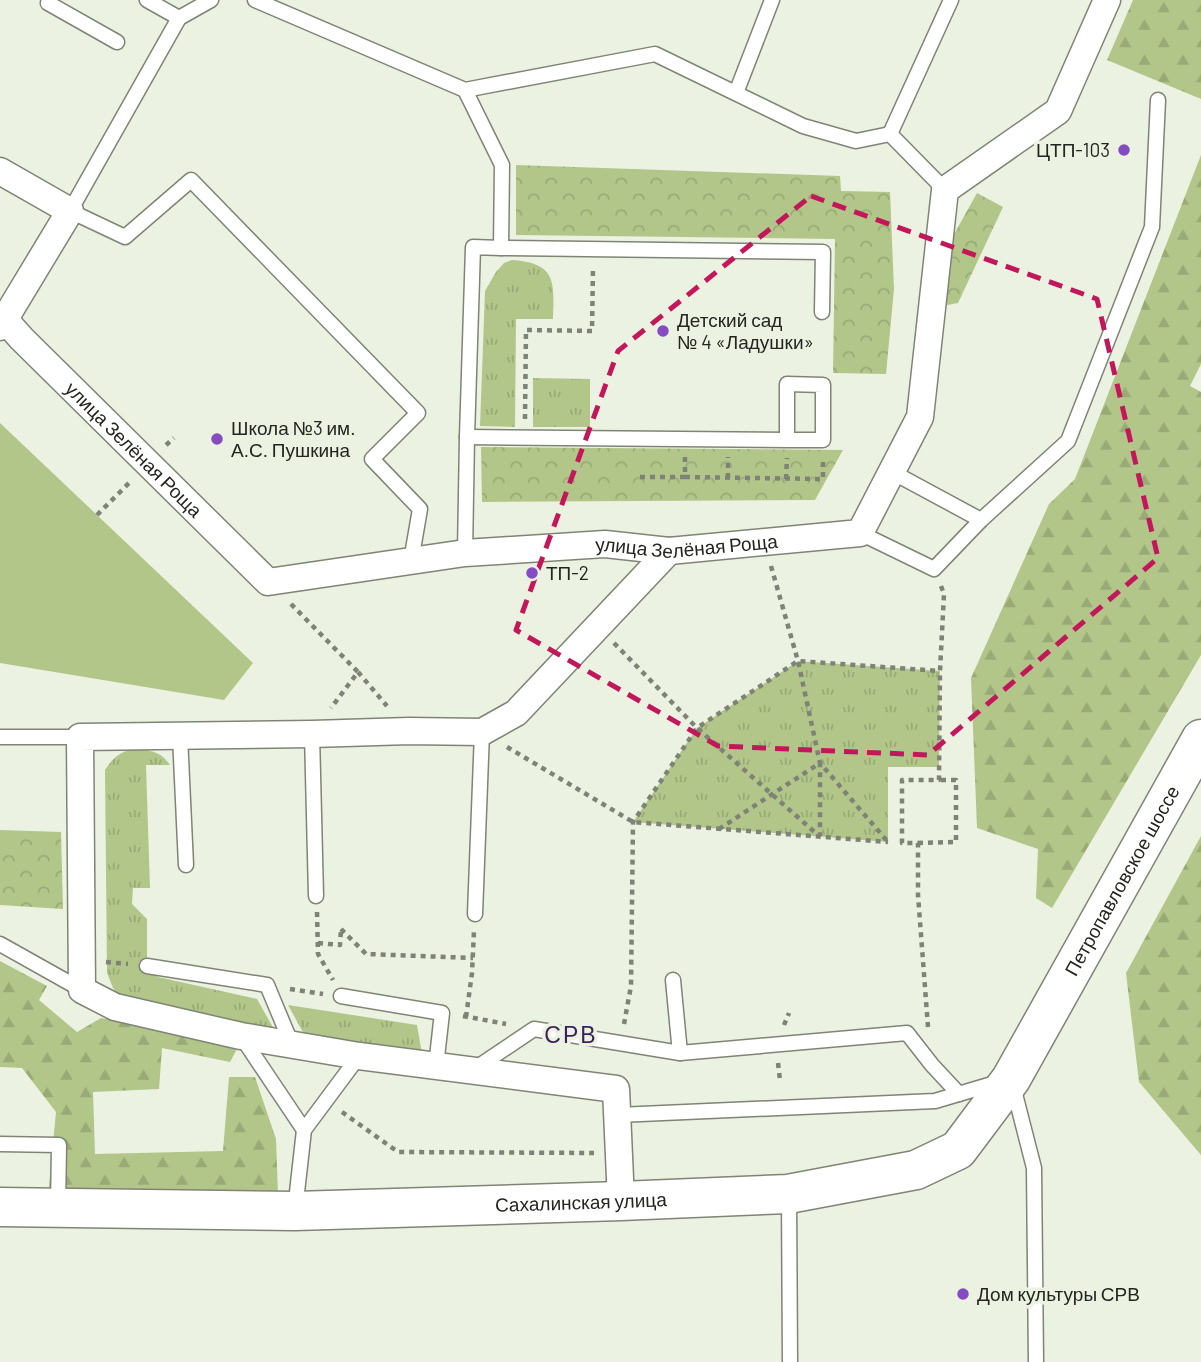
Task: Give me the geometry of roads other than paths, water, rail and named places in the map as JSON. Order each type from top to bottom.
[{"type":"street","points":[[860,533],[920,417],[945,190],[1058,111],[1107,0]]},
{"type":"street","points":[[0,171],[70,211],[2,323]]},
{"type":"street","name":"улица Зелёная Роща","points":[[2,323],[22,339],[268,582],[465,553],[605,544],[669,551],[860,533]]},
{"type":"street","points":[[621,1201],[616,1089],[359,1056],[241,1036],[115,1007],[82,990],[80,737],[482,732],[516,713],[669,551]]},
{"type":"street","name":"Петропавловское шоссе","points":[[1063,985],[1201,739]]},
{"type":"street","name":"Сахалинская улица","points":[[0,1208],[295,1211],[621,1201],[789,1194],[916,1170],[958,1150],[1011,1079],[1063,985]]},
{"type":"lane","points":[[50,0],[48,4],[117,43]]},
{"type":"lane","points":[[147,0],[179,19]]},
{"type":"lane","points":[[211,0],[179,19],[70,211],[125,237],[191,180],[352,345],[418,413],[372,459],[420,509],[411,561]]},
{"type":"lane","points":[[255,0],[465,90],[655,54],[803,126],[856,141],[890,134]]},
{"type":"lane","points":[[736,93],[772,0]]},
{"type":"lane","points":[[890,134],[951,0]]},
{"type":"lane","points":[[465,90],[502,164],[501,248]]},
{"type":"lane","points":[[860,533],[934,569],[981,520],[1068,441],[1152,227],[1158,100]]},
{"type":"lane","points":[[890,134],[945,190]]},
{"type":"lane","points":[[465,553],[473,247],[823,252],[822,312]]},
{"type":"lane","points":[[467,437],[525,437],[685,439],[787,440],[823,440],[823,384],[787,384],[787,440]]},
{"type":"lane","points":[[892,471],[981,520]]},
{"type":"lane","points":[[475,914],[482,732]]},
{"type":"lane","points":[[312,734],[316,896]]},
{"type":"lane","points":[[180,736],[186,865]]},
{"type":"lane","points":[[0,737],[80,737]]},
{"type":"lane","points":[[0,944],[82,990]]},
{"type":"lane","points":[[147,966],[267,985],[292,1045]]},
{"type":"lane","points":[[673,980],[680,1053]]},
{"type":"lane","points":[[341,996],[442,1013],[436,1066]]},
{"type":"lane","points":[[471,1071],[534,1029],[680,1053],[907,1033],[959,1094]]},
{"type":"lane","points":[[241,1036],[304,1130]]},
{"type":"lane","points":[[295,1211],[304,1130],[359,1056]]},
{"type":"lane","points":[[618,1115],[935,1101],[1011,1079],[1034,1168],[1036,1362]]},
{"type":"lane","points":[[0,1144],[59,1145],[58,1209]]},
{"type":"lane","points":[[789,1194],[790,1362]]},
{"type":"place","name":"ЦТП-103","points":[[1124,150]]},
{"type":"place","name":"Детский сад № 4 «Ладушки»","points":[[663,331]]},
{"type":"place","name":"Школа №3 им. А.С. Пушкина","points":[[217,439]]},
{"type":"place","name":"ТП-2","points":[[532,573]]},
{"type":"place","name":"Дом культуры СРВ","points":[[963,1294]]},
{"type":"district","name":"СРВ","points":[[571,1035]]}]
